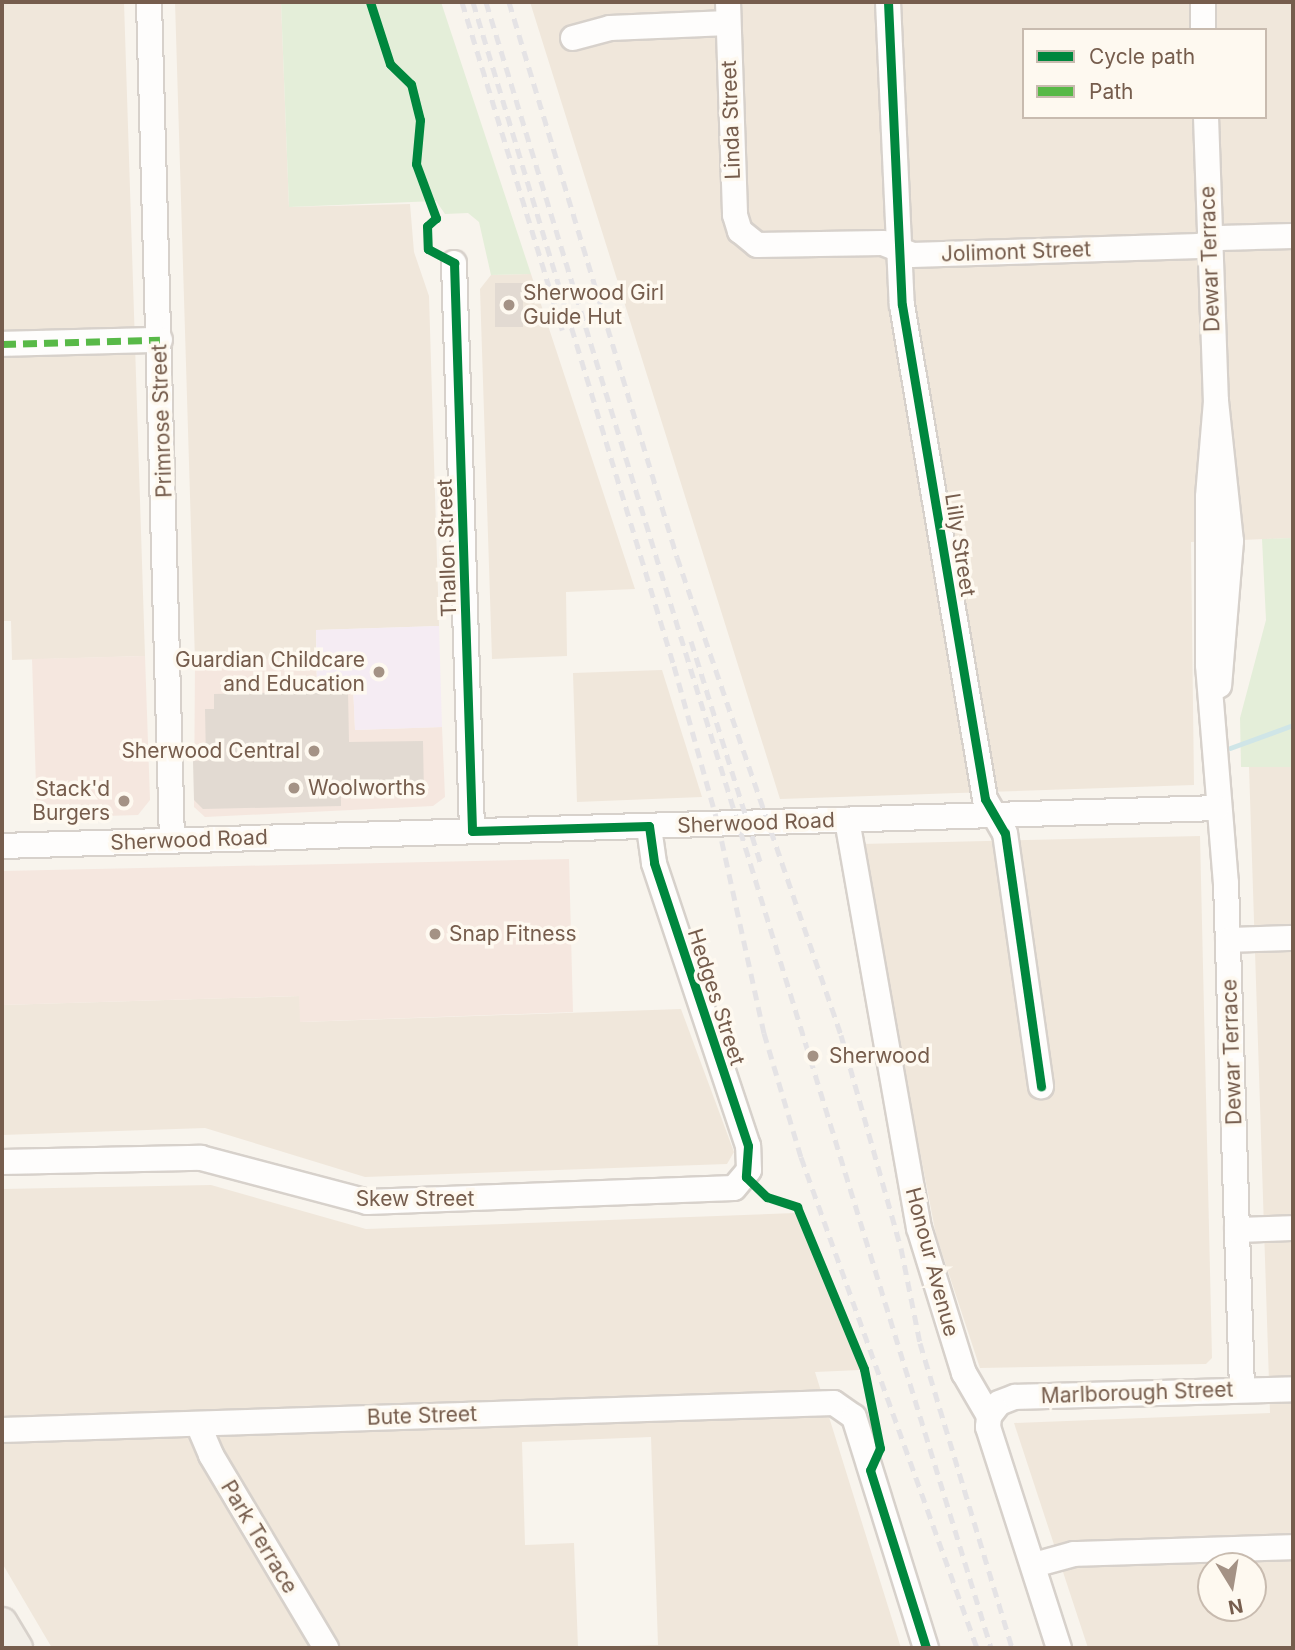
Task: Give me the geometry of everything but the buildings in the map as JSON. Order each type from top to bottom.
[{"type":"main road","points":[[2,1623],[17,1648]]},
{"type":"street","name":"Primrose Street","points":[[149,2],[172,841]]},
{"type":"street","name":"Lilly Street","points":[[888,2],[898,248],[985,799],[1004,833],[1041,1086]]},
{"type":"street","points":[[1203,2],[1203,28]]},
{"type":"street","points":[[573,37],[610,28],[728,13]]},
{"type":"street","name":"Linda Street","points":[[728,13],[734,206],[744,236]]},
{"type":"street","name":"Dewar Terrace","points":[[1206,119],[1216,401],[1207,551],[1216,808],[1228,940],[1242,1390]]},
{"type":"street","name":"Jolimont Street","points":[[744,236],[765,247],[883,243],[912,255],[1293,236]]},
{"type":"street","name":"Thallon Street","points":[[454,262],[472,831]]},
{"type":"street","points":[[2,344],[160,340]]},
{"type":"street","name":"Sherwood Road","points":[[2,846],[1216,808]]},
{"type":"street","name":"Honour Avenue","points":[[847,820],[919,1228],[964,1373],[989,1416],[988,1427],[1059,1648]]},
{"type":"street","name":"Hedges Street","points":[[649,827],[654,863],[748,1146],[746,1177]]},
{"type":"street","points":[[1228,940],[1293,938]]},
{"type":"street","name":"Skew Street","points":[[2,1162],[201,1158],[367,1202],[722,1191],[746,1177]]},
{"type":"street","points":[[1237,1230],[1293,1228]]},
{"type":"street","name":"Marlborough Street","points":[[989,1416],[999,1403],[1015,1397],[1293,1389]]},
{"type":"street","name":"Bute Street","points":[[2,1430],[841,1405],[857,1426],[926,1648]]},
{"type":"street","name":"Park Terrace","points":[[198,1424],[211,1455],[326,1648]]},
{"type":"street","points":[[1034,1565],[1074,1554],[1293,1547]]},
{"type":"shaded area","points":[[2,2],[124,2],[145,656],[12,660],[11,621],[2,621]]},
{"type":"shaded area","points":[[175,2],[281,2],[289,207],[410,204],[414,252],[429,296],[439,626],[316,630],[316,659],[195,661]]},
{"type":"shaded area","points":[[530,2],[1293,2],[1293,538],[1191,542],[1194,785],[780,799]]},
{"type":"shaded area","points":[[531,274],[635,589],[566,592],[567,656],[492,659],[480,289],[491,275]]},
{"type":"shaded area","name":"Guardian Childcare and Education","points":[[439,626],[442,727],[355,730],[353,684],[317,685],[316,630]]},
{"type":"shaded area","points":[[145,656],[150,800],[138,815],[37,818],[32,659]]},
{"type":"shaded area","name":"Sherwood Central","points":[[316,659],[317,685],[353,684],[355,730],[442,727],[445,797],[433,806],[205,817],[194,807],[195,661]]},
{"type":"shaded area","points":[[662,670],[702,797],[577,802],[573,673]]},
{"type":"shaded area","points":[[1249,767],[1293,767],[1293,1648],[1088,1648],[1014,1423],[1270,1413]]},
{"type":"shaded area","points":[[1200,836],[1212,1358],[1206,1364],[980,1368],[936,1235],[861,844]]},
{"type":"shaded area","points":[[569,859],[573,1012],[300,1022],[299,996],[2,1005],[2,871]]},
{"type":"shaded area","points":[[300,996],[301,1022],[681,1009],[734,1152],[727,1164],[365,1177],[205,1128],[2,1135],[2,1005]]},
{"type":"shaded area","points":[[211,1185],[366,1229],[795,1213],[860,1370],[815,1372],[901,1648],[52,1648],[2,1563],[2,1189]],"holes":[[[651,1437],[658,1645],[578,1647],[574,1543],[525,1545],[522,1442]]]},
{"type":"green space","points":[[281,2],[441,2],[531,274],[491,275],[479,222],[468,213],[445,214],[436,201],[289,207]]},
{"type":"green space","points":[[1293,538],[1293,767],[1241,767],[1240,718],[1266,620],[1262,539]]},
{"type":"waterway","points":[[1230,748],[1293,725]]},
{"type":"railway","points":[[462,2],[562,330]]},
{"type":"railway","points":[[473,2],[674,666],[718,824],[764,1033],[801,1157],[977,1648]]},
{"type":"railway","points":[[486,2],[991,1648]]},
{"type":"railway","points":[[509,2],[677,557],[841,1035],[901,1248],[920,1343],[1012,1648]]},
{"type":"railway","points":[[691,641],[761,865]]},
{"type":"marked path","points":[[2,344],[160,340]]},
{"type":"cycle path","points":[[370,2],[390,64],[411,84],[420,120],[416,164],[436,218],[427,226],[428,249],[454,263],[472,831],[649,826],[654,863],[748,1146],[746,1177],[767,1197],[797,1207],[864,1369],[880,1448],[870,1470],[926,1648]]},
{"type":"cycle path","points":[[888,2],[902,305],[985,799],[1005,833],[1041,1086]]},
{"type":"place","name":"Sherwood Girl Guide Hut","points":[[509,305]]},
{"type":"place","name":"Guardian Childcare and Education","points":[[379,672]]},
{"type":"place","name":"Sherwood Central","points":[[314,751]]},
{"type":"place","name":"Woolworths","points":[[294,788]]},
{"type":"place","name":"Stack'd Burgers","points":[[124,801]]},
{"type":"place","name":"Snap Fitness","points":[[435,934]]},
{"type":"place","name":"Sherwood","points":[[813,1056]]}]
